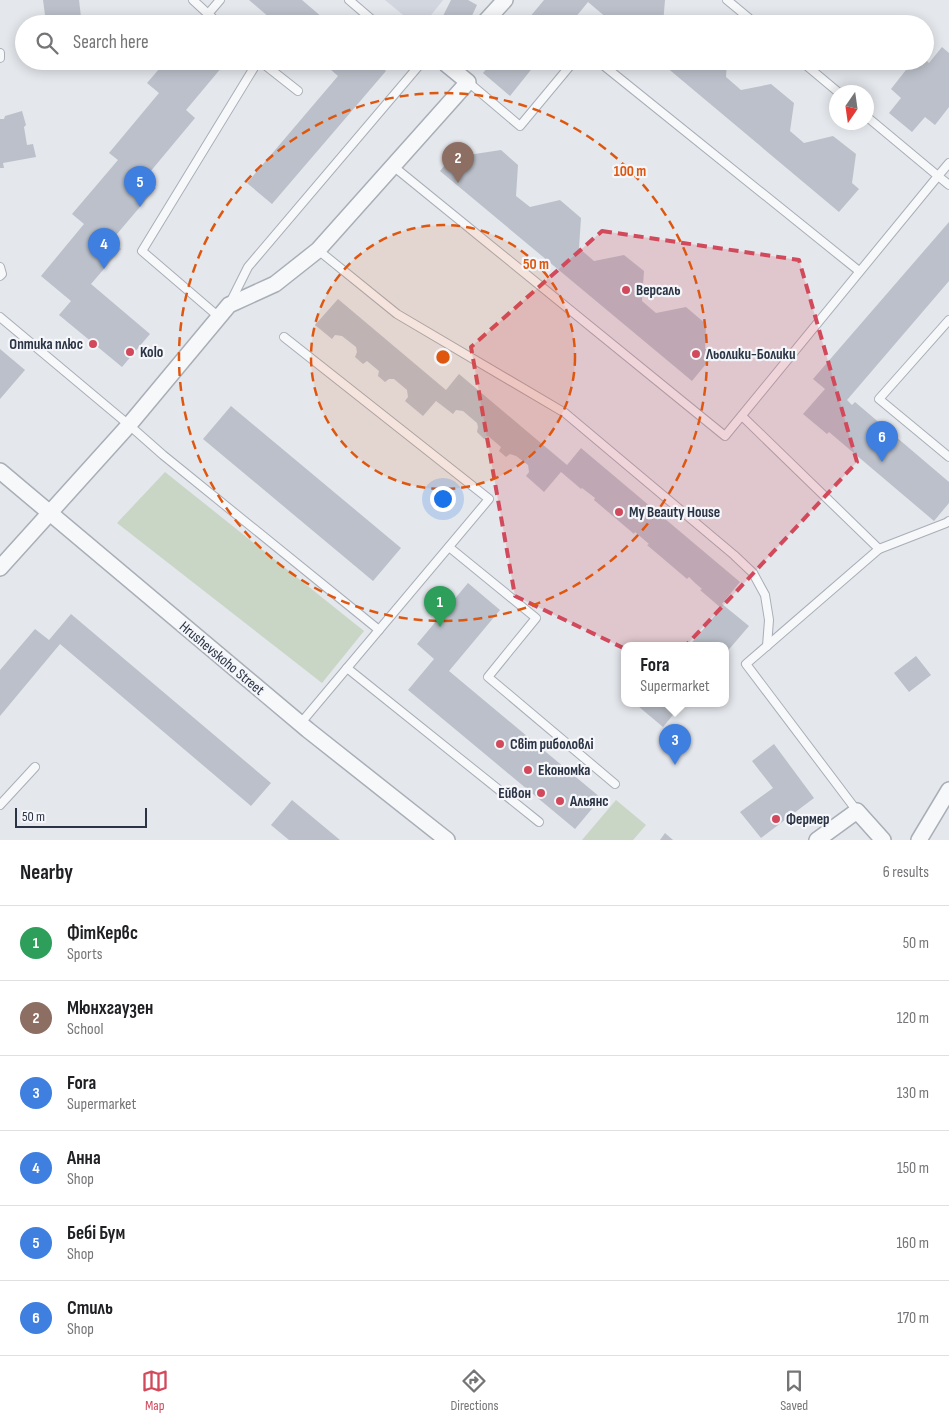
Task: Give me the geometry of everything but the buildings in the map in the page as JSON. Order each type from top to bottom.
[{"type":"street","points":[[491,15],[505,0]]},
{"type":"street","points":[[0,568],[129,425],[224,311],[275,284],[318,250],[468,82],[453,70]]},
{"type":"street","name":"Hrushevskoho Street","points":[[0,471],[300,724],[447,840]]},
{"type":"street","points":[[919,840],[949,790]]},
{"type":"street","points":[[817,840],[857,811],[883,840]]},
{"type":"lane","points":[[194,0],[208,14],[220,0]]},
{"type":"lane","points":[[349,0],[366,15]]},
{"type":"lane","points":[[727,0],[745,15]]},
{"type":"lane","points":[[0,53],[0,58]]},
{"type":"lane","points":[[253,70],[142,251],[224,311],[248,267],[415,70]]},
{"type":"lane","points":[[271,70],[298,91]]},
{"type":"lane","points":[[468,82],[520,126],[567,70]]},
{"type":"lane","points":[[609,70],[859,271]]},
{"type":"lane","points":[[812,70],[830,85]]},
{"type":"lane","points":[[874,123],[949,185]]},
{"type":"lane","points":[[392,166],[725,436],[949,163]]},
{"type":"lane","points":[[318,250],[397,314],[565,413],[734,555],[753,573],[765,595],[770,620],[767,646]]},
{"type":"lane","points":[[0,267],[2,274],[0,276]]},
{"type":"lane","points":[[0,317],[163,455],[379,630]]},
{"type":"lane","points":[[949,320],[879,399],[949,457]]},
{"type":"lane","points":[[284,337],[489,499],[300,724]]},
{"type":"lane","points":[[742,416],[878,549]]},
{"type":"lane","points":[[857,811],[746,664],[878,549],[949,521]]},
{"type":"lane","points":[[449,547],[536,618],[488,677],[615,784]]},
{"type":"lane","points":[[347,668],[539,822]]},
{"type":"lane","points":[[0,805],[34,767]]},
{"type":"highlighted area","points":[[602,231],[799,260],[857,462],[665,668],[515,596],[471,347]]},
{"type":"shaded area","points":[[385,0],[443,0],[431,15],[403,15]]},
{"type":"green space","points":[[165,472],[364,631],[322,683],[117,523]]},
{"type":"green space","points":[[616,800],[646,825],[633,840],[582,840]]},
{"type":"place","name":"Мюнхгаузен","points":[[458,183]]},
{"type":"place","name":"Бебі Бум","points":[[140,207]]},
{"type":"place","name":"Анна","points":[[104,269]]},
{"type":"place","name":"Версаль","points":[[626,290]]},
{"type":"place","name":"Оптика плюс","points":[[93,344]]},
{"type":"place","name":"Kolo","points":[[130,352]]},
{"type":"place","name":"Льолики-Болики","points":[[696,354]]},
{"type":"place","name":"Стиль","points":[[882,462]]},
{"type":"place","name":"My Beauty House","points":[[619,512]]},
{"type":"place","name":"ФітКервс","points":[[440,627]]},
{"type":"place","name":"Світ риболовлі","points":[[500,744]]},
{"type":"place","name":"Fora","points":[[675,765]]},
{"type":"place","name":"Економка","points":[[528,770]]},
{"type":"place","name":"Ейвон","points":[[541,793]]},
{"type":"place","name":"Альянс","points":[[560,801]]},
{"type":"place","name":"Фермер","points":[[776,819]]}]
